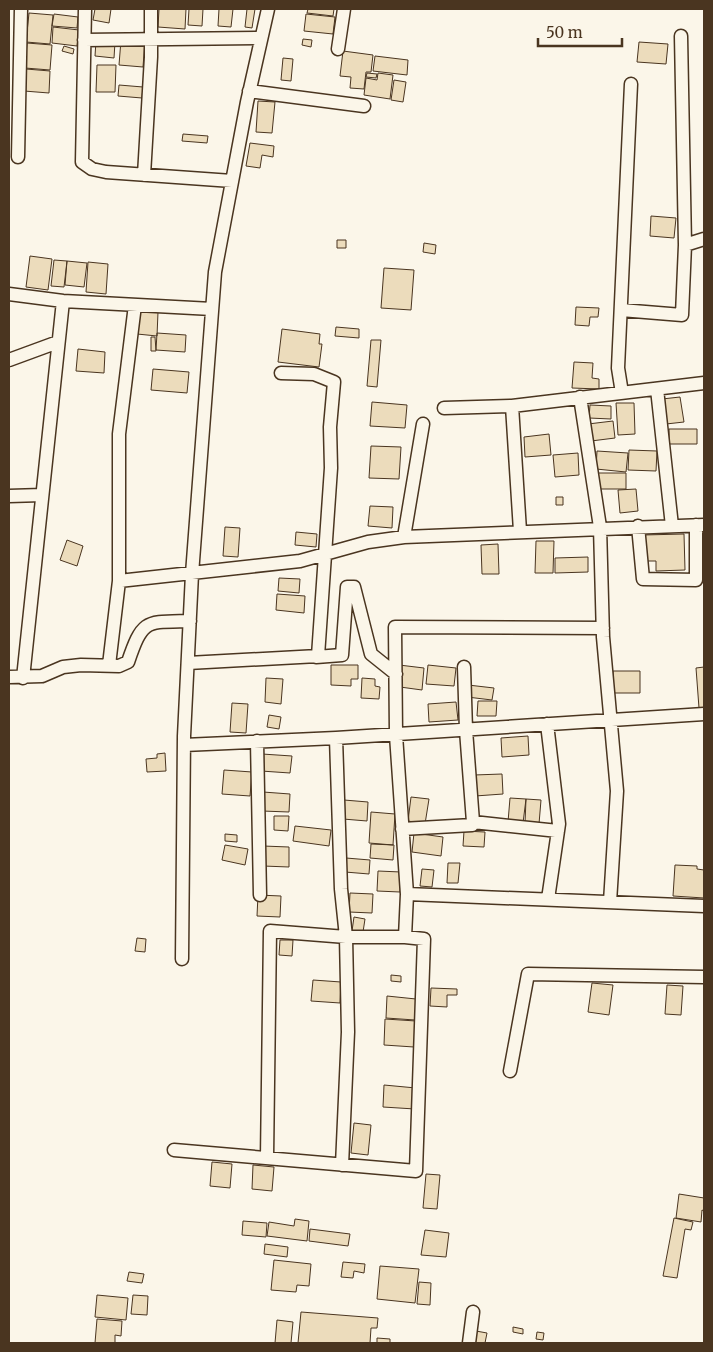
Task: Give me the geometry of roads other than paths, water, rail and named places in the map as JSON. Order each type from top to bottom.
[{"type":"street","points":[[18,157],[14,126],[21,9]]},
{"type":"street","points":[[85,9],[82,162],[92,169],[232,181]]},
{"type":"street","points":[[144,174],[151,9]]},
{"type":"street","points":[[182,960],[184,745],[192,574],[215,272],[268,9]]},
{"type":"street","points":[[338,49],[344,9]]},
{"type":"street","points":[[621,310],[682,315],[685,245],[681,36]]},
{"type":"street","points":[[84,40],[261,38]]},
{"type":"street","points":[[622,393],[618,368],[631,84]]},
{"type":"street","points":[[250,91],[364,106]]},
{"type":"street","points":[[685,245],[704,239]]},
{"type":"street","points":[[9,294],[63,301],[212,309]]},
{"type":"street","points":[[23,678],[63,301]]},
{"type":"street","points":[[109,665],[119,581],[119,434],[135,305]]},
{"type":"street","points":[[9,360],[58,342]]},
{"type":"street","points":[[281,373],[314,374],[334,382],[330,427],[332,468],[320,640],[316,656]]},
{"type":"street","points":[[444,408],[512,406],[704,383]]},
{"type":"street","points":[[657,389],[672,526]]},
{"type":"street","points":[[580,397],[600,528],[604,628],[617,790],[610,902]]},
{"type":"street","points":[[512,406],[520,531]]},
{"type":"street","points":[[404,537],[423,424]]},
{"type":"street","points":[[9,496],[42,496]]},
{"type":"street","points":[[119,581],[300,561],[368,542],[404,537],[638,526],[700,525],[696,580],[644,579],[638,526]]},
{"type":"street","points":[[188,663],[342,655],[347,587],[354,586],[371,654],[396,674]]},
{"type":"street","points":[[9,677],[42,676],[63,667],[119,666],[128,662],[138,632],[154,622],[190,620]]},
{"type":"street","points":[[404,937],[407,894],[396,735],[395,627],[604,628]]},
{"type":"street","points":[[464,667],[466,730],[474,822]]},
{"type":"street","points":[[184,745],[396,735],[704,714]]},
{"type":"street","points":[[547,724],[559,824],[548,899]]},
{"type":"street","points":[[336,738],[342,888],[346,937],[348,1032],[342,1165]]},
{"type":"street","points":[[257,741],[260,895]]},
{"type":"street","points":[[402,829],[472,825],[474,822],[558,831]]},
{"type":"street","points":[[407,894],[704,906]]},
{"type":"street","points":[[174,1150],[416,1171],[424,939],[346,937],[270,931],[267,1158]]},
{"type":"street","points":[[510,1071],[528,974],[704,977]]},
{"type":"street","points":[[469,1343],[474,1312]]}]
